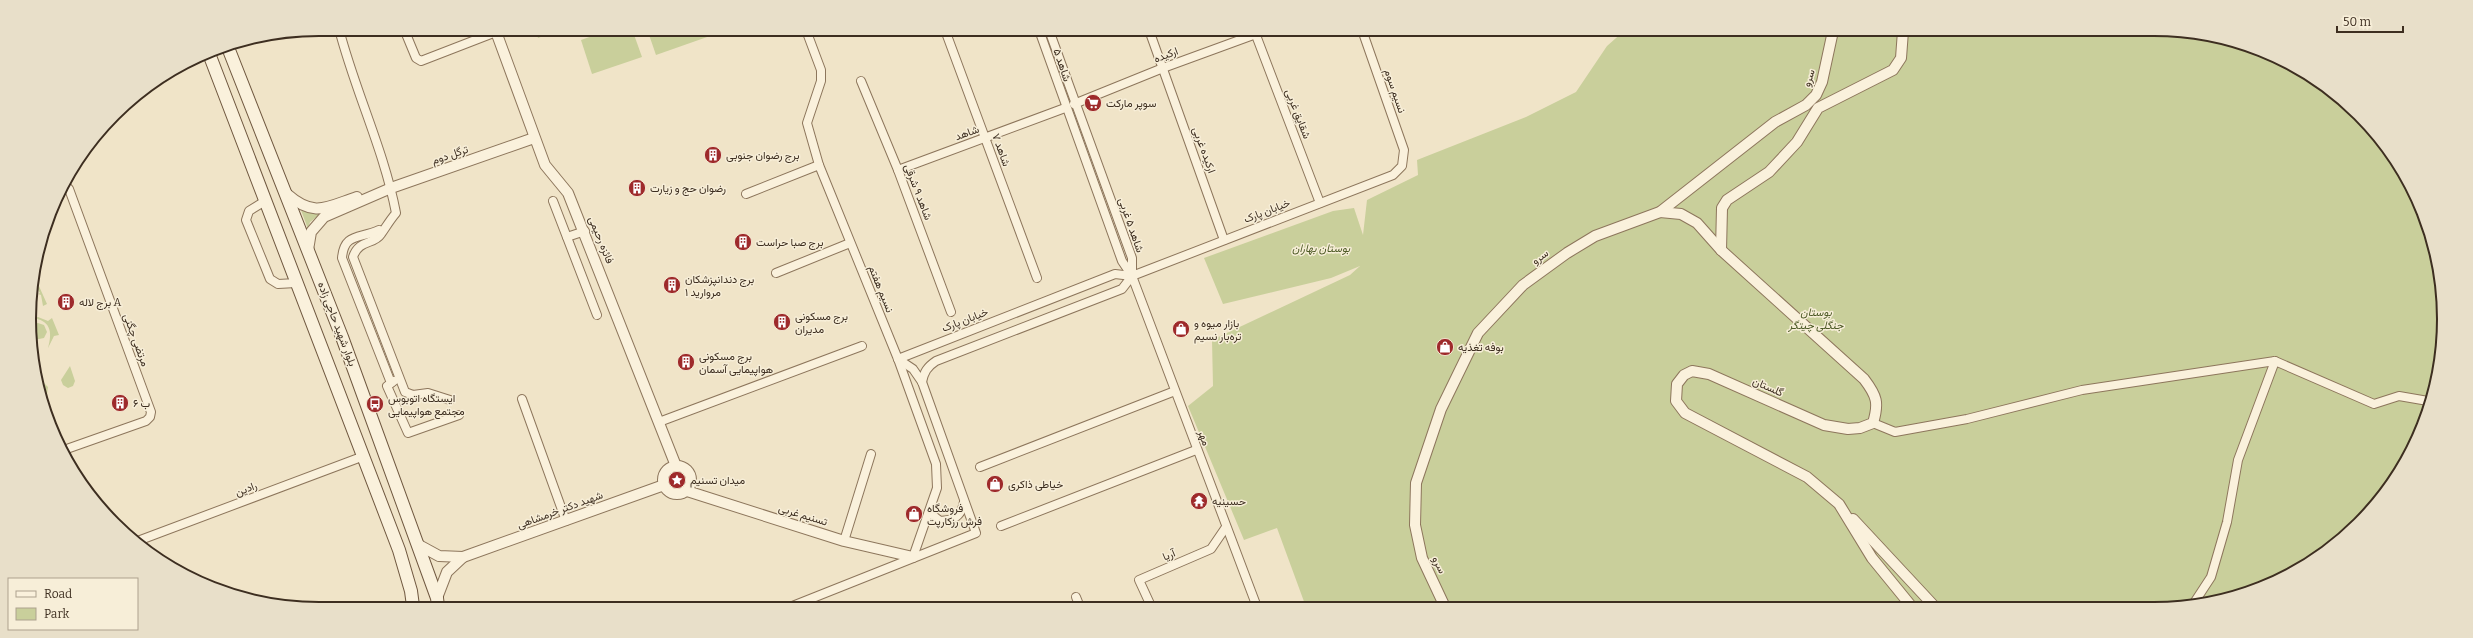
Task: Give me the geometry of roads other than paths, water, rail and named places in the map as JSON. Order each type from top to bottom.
[{"type":"main road","name":"بلوار شهید حاجی زاده","points":[[229,51],[287,194],[309,255],[342,337],[437,602]]},
{"type":"main road","name":"بلوار شهید حاجی زاده","points":[[211,58],[399,550],[411,591],[412,602]]},
{"type":"main road","points":[[291,270],[300,259],[309,255]]},
{"type":"street","points":[[341,36],[350,72],[391,188],[396,213],[384,228],[381,235],[355,250],[353,257],[400,379],[408,395],[428,393],[450,400]]},
{"type":"street","points":[[407,36],[416,58],[421,61],[483,36]]},
{"type":"street","name":"فائزه رحیمی","points":[[497,36],[544,165],[568,193],[585,231],[676,466]]},
{"type":"street","name":"نسیم هفتم","points":[[808,36],[821,70],[821,81],[807,123],[819,166],[898,359],[936,464],[937,488],[913,557]]},
{"type":"street","name":"شاهد ۷","points":[[947,36],[1036,278]]},
{"type":"street","name":"شاهد ۵","points":[[1041,36],[1065,108]]},
{"type":"street","name":"شاهد ۵","points":[[1051,36],[1074,104]]},
{"type":"street","name":"ارکیده غربی","points":[[1151,36],[1224,240]]},
{"type":"street","name":"ارکیده","points":[[1074,104],[1245,36]]},
{"type":"street","name":"شقایق غربی","points":[[1257,36],[1320,202]]},
{"type":"street","name":"نسیم سوم","points":[[1364,36],[1404,150],[1404,160]]},
{"type":"street","name":"سرو","points":[[1443,602],[1422,558],[1415,525],[1416,483],[1441,409],[1478,333],[1523,285],[1566,253],[1595,236],[1660,212],[1775,122],[1806,106],[1816,95],[1822,82],[1832,36]]},
{"type":"street","points":[[1721,250],[1722,208],[1727,200],[1769,172],[1797,142],[1818,108],[1893,70],[1901,58],[1903,36]]},
{"type":"street","name":"شاهد ۹ شرقی","points":[[861,81],[898,170],[951,312]]},
{"type":"street","name":"شاهد ۵ غربی","points":[[1074,104],[1132,258],[1132,276]]},
{"type":"street","name":"شاهد","points":[[898,170],[1065,108]]},
{"type":"street","name":"شاهد ۵ غربی","points":[[1065,108],[1122,261],[1132,276]]},
{"type":"street","name":"ترگل دوم","points":[[287,194],[301,206],[317,209],[362,195],[374,194],[534,138]]},
{"type":"street","name":"خیابان پارک","points":[[898,359],[1115,274],[1132,276],[1393,175],[1402,166],[1404,160]]},
{"type":"street","points":[[746,194],[819,166]]},
{"type":"street","name":"مرتضی چگنی","points":[[68,188],[151,412],[150,417],[146,421],[68,449]]},
{"type":"street","name":"ترگل دوم","points":[[309,255],[311,232],[316,224],[324,217],[367,200],[374,194]]},
{"type":"street","points":[[265,201],[249,211],[246,220],[270,280],[278,284],[296,283]]},
{"type":"street","points":[[553,201],[597,315]]},
{"type":"street","points":[[1660,212],[1681,214],[1697,223],[1721,250],[1864,379],[1874,392],[1877,408],[1873,423],[1895,432],[1966,419],[2082,390],[2275,361],[2374,404],[2399,396],[2425,400]]},
{"type":"street","points":[[384,228],[348,241],[343,246],[342,258],[390,383]]},
{"type":"street","points":[[567,237],[585,231]]},
{"type":"street","points":[[776,273],[850,243]]},
{"type":"street","name":"خیابان پارک","points":[[922,382],[923,373],[928,366],[936,361],[1122,289],[1132,276]]},
{"type":"street","name":"مهر","points":[[1132,276],[1196,450],[1255,602]]},
{"type":"street","points":[[659,422],[862,346]]},
{"type":"street","points":[[800,602],[976,533],[922,382],[913,369],[898,359]]},
{"type":"street","points":[[2197,599],[2212,577],[2227,522],[2238,460],[2275,361]]},
{"type":"street","name":"گلستان","points":[[1873,423],[1860,428],[1848,429],[1824,425],[1710,374],[1692,371],[1684,375],[1677,384],[1676,401],[1685,413],[1807,477],[1839,504],[1872,558],[1909,602]]},
{"type":"street","points":[[400,379],[390,383],[387,386],[408,433],[459,415]]},
{"type":"street","points":[[980,467],[1175,391]]},
{"type":"street","points":[[522,399],[566,521]]},
{"type":"street","points":[[1001,526],[1196,450]]},
{"type":"street","points":[[844,541],[872,454]]},
{"type":"street","name":"رادین","points":[[141,540],[364,456]]},
{"type":"street","points":[[676,466],[684,468],[690,474],[691,484],[686,491],[674,494],[664,485],[665,472],[676,466]]},
{"type":"street","name":"شهید دکتر خرمشاهی","points":[[417,544],[439,556],[463,557],[664,485]]},
{"type":"street","name":"تسنیم غربی","points":[[686,491],[844,541],[913,557]]},
{"type":"street","points":[[929,512],[940,521],[953,520],[962,512],[964,501]]},
{"type":"street","points":[[1839,504],[1931,602]]},
{"type":"street","name":"آریا","points":[[1149,602],[1139,580],[1211,549],[1226,527]]},
{"type":"street","name":"شهید دکتر خرمشاهی","points":[[439,602],[447,572],[463,557]]},
{"type":"street","points":[[1076,597],[1078,602]]},
{"type":"place","name":"سوپر مارکت","points":[[1093,103]]},
{"type":"place","name":"برج رضوان جنوبی","points":[[713,155]]},
{"type":"place","name":"رضوان حج و زیارت","points":[[637,188]]},
{"type":"place","name":"برج صبا حراست","points":[[743,242]]},
{"type":"place","name":"برج دندانپزشکان مروارید ۱","points":[[672,285]]},
{"type":"place","name":"برج لاله A","points":[[66,302]]},
{"type":"place","name":"برج مسکونی مدیران","points":[[782,322]]},
{"type":"place","name":"بازار میوه و تره‌بار نسیم","points":[[1181,329]]},
{"type":"place","name":"بوفه تغذیه","points":[[1445,347]]},
{"type":"place","name":"برج مسکونی هواپیمایی آسمان","points":[[686,362]]},
{"type":"place","name":"ب ۶","points":[[120,403]]},
{"type":"place","name":"ایستگاه اتوبوس مجتمع هواپیمایی","points":[[375,404]]},
{"type":"place","name":"میدان تسنیم","points":[[677,480]]},
{"type":"place","name":"خیاطی ذاکری","points":[[995,484]]},
{"type":"place","name":"حسینیه","points":[[1199,501]]},
{"type":"place","name":"فروشگاه فرش رزکارپت","points":[[914,514]]},
{"type":"park label","name":"بوستان بهاران","points":[[1321,248]]},
{"type":"park label","name":"بوستان جنگلی چیتگر","points":[[1816,318]]}]
